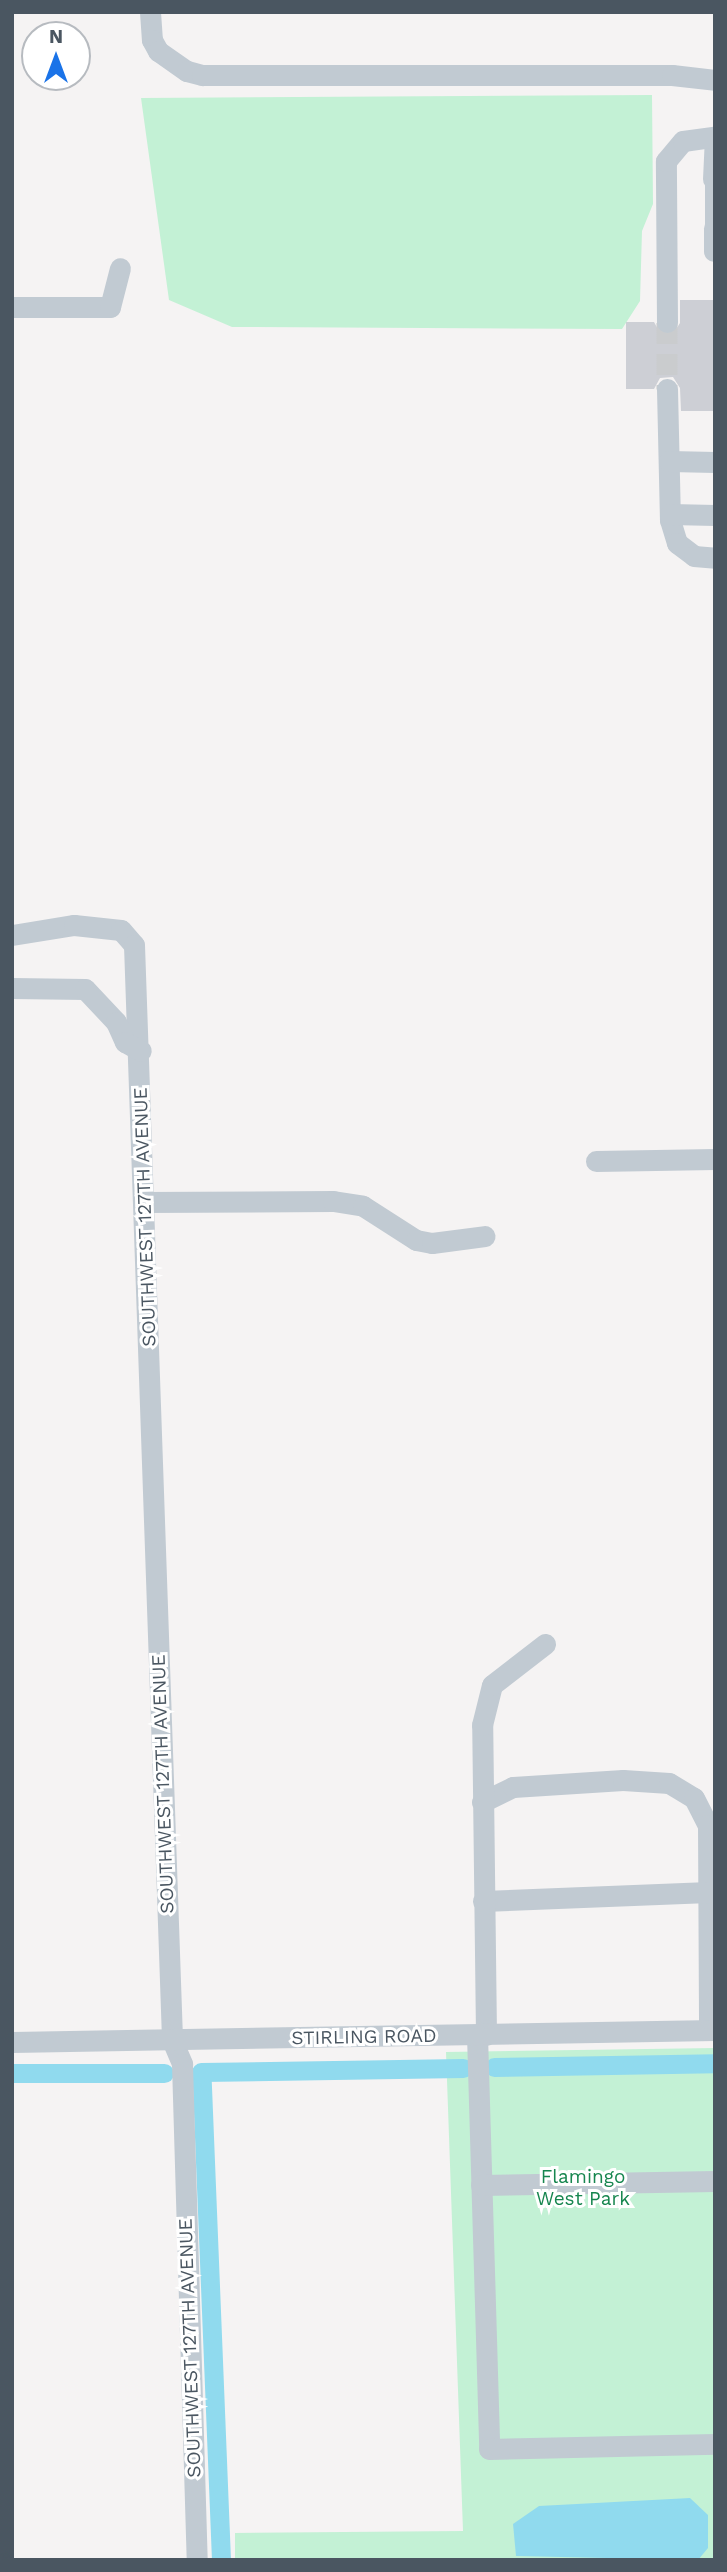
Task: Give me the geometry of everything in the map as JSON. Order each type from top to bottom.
[{"type":"street","points":[[150,12],[152,40],[158,51],[187,71],[202,75],[672,75],[715,80]]},
{"type":"street","points":[[667,322],[666,160],[683,141],[714,137],[714,251]]},
{"type":"street","points":[[12,307],[110,307],[120,268]]},
{"type":"street","points":[[667,389],[670,514],[677,543],[694,556],[715,558]]},
{"type":"street","points":[[669,461],[715,462]]},
{"type":"street","points":[[670,514],[715,515]]},
{"type":"street","name":"SOUTHWEST 127TH AVENUE","points":[[12,935],[74,925],[121,930],[134,945],[140,1006],[143,1202],[172,2040],[182,2064],[197,2560]]},
{"type":"street","points":[[12,988],[85,989],[116,1022],[125,1042],[141,1051]]},
{"type":"street","points":[[596,1161],[715,1159]]},
{"type":"street","points":[[143,1202],[333,1201],[363,1206],[416,1240],[432,1243],[485,1236]]},
{"type":"street","points":[[545,1644],[492,1685],[482,1725],[481,2185],[489,2449],[715,2444]]},
{"type":"street","points":[[482,1802],[513,1787],[623,1780],[669,1783],[694,1798],[708,1825],[712,2030]]},
{"type":"street","points":[[483,1900],[709,1892]]},
{"type":"street","name":"STIRLING ROAD","points":[[12,2042],[712,2030]]},
{"type":"street","points":[[481,2185],[715,2181]]},
{"type":"green space","points":[[652,95],[653,204],[642,231],[640,301],[622,329],[232,327],[169,300],[141,98]]},
{"type":"green space","name":"Flamingo West Park","points":[[715,2048],[715,2560],[235,2560],[235,2533],[463,2531],[446,2052]]},
{"type":"water","points":[[690,2498],[708,2515],[708,2548],[698,2560],[516,2556],[513,2524],[539,2506]]},
{"type":"building","points":[[680,300],[715,300],[715,411],[681,411],[680,388],[673,377],[660,378],[654,389],[626,389],[626,322],[654,322],[660,333],[673,334],[680,323]]},
{"type":"waterway","points":[[494,2067],[715,2063]]},
{"type":"waterway","points":[[221,2560],[201,2072],[463,2068]]},
{"type":"waterway","points":[[12,2073],[164,2073]]},
{"type":"tunnel","points":[[667,322],[667,389]]}]
